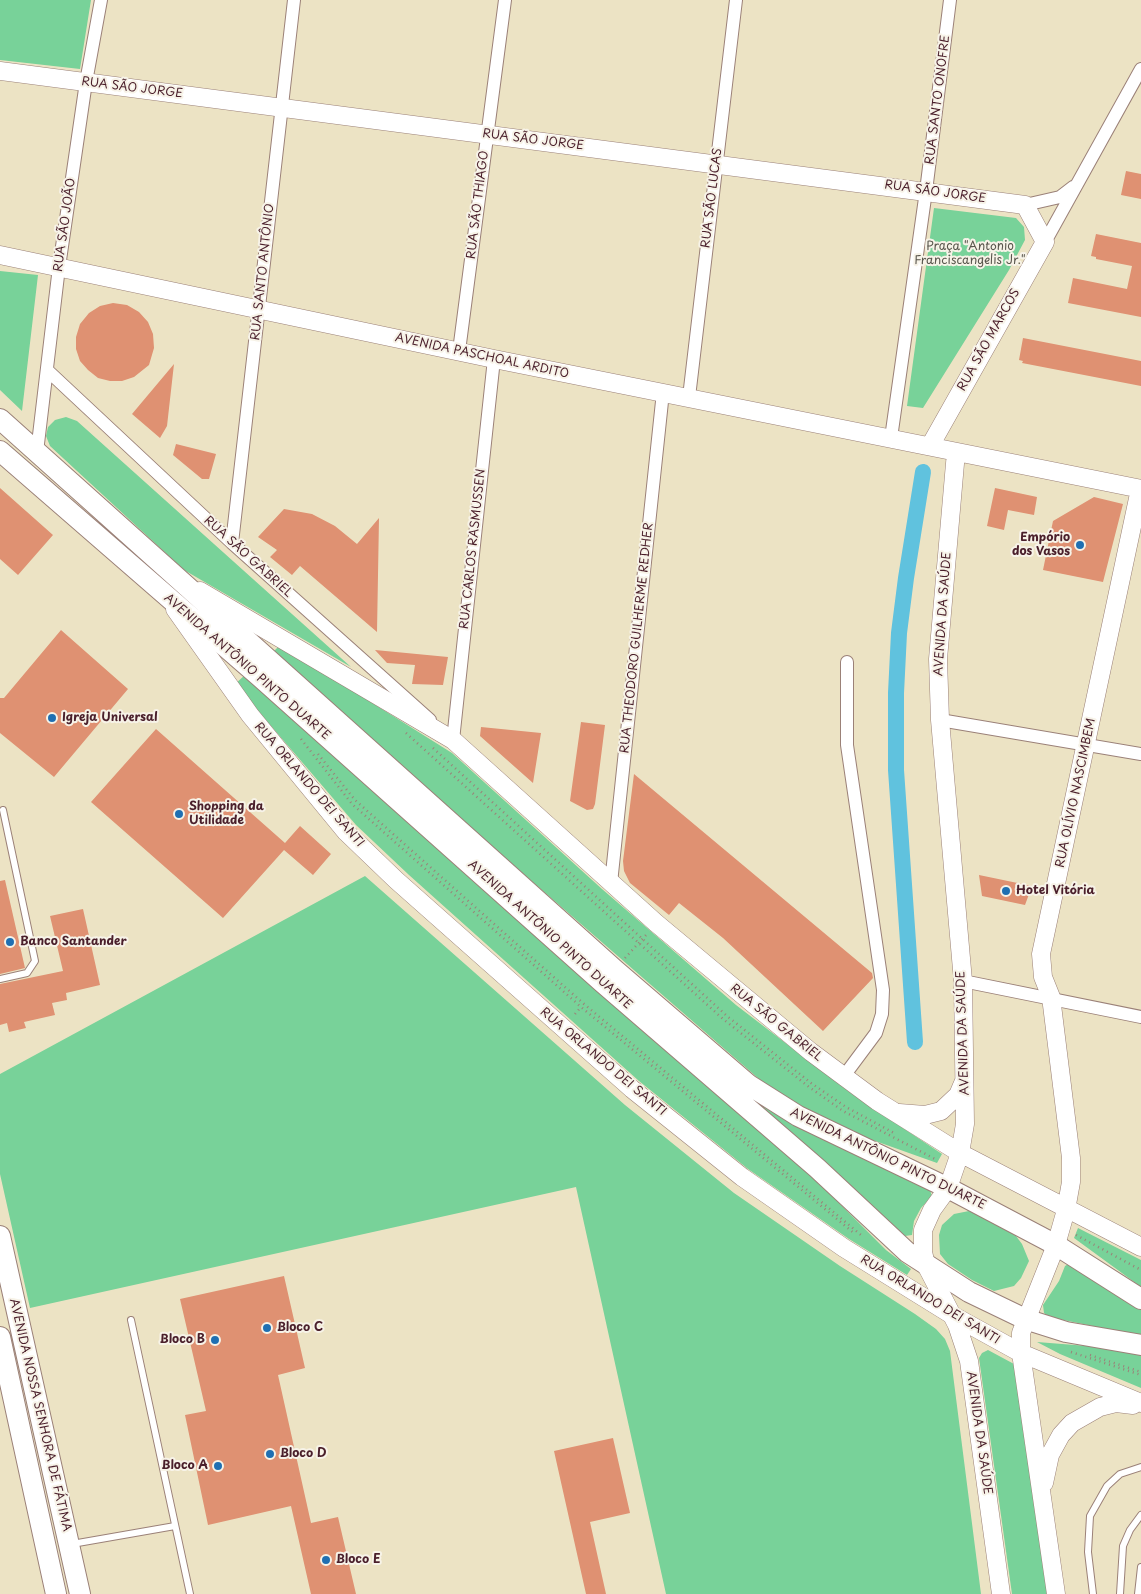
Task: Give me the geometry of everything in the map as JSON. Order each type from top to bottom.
[{"type":"main road","name":"RUA SÃO JORGE","points":[[0,71],[1025,205]]},
{"type":"main road","points":[[1025,205],[1045,242]]},
{"type":"main road","name":"RUA SÃO MARCOS","points":[[930,446],[1045,242]]},
{"type":"main road","name":"AVENIDA PASCHOAL ARDITO","points":[[3,256],[59,266],[459,351],[1141,489]]},
{"type":"main road","name":"AVENIDA ANTÔNIO PINTO DUARTE","points":[[0,418],[615,970],[749,1085],[798,1116],[948,1188],[1056,1245],[1141,1298]]},
{"type":"main road","points":[[942,423],[943,436],[956,452]]},
{"type":"main road","name":"AVENIDA DA SAÚDE","points":[[956,452],[938,659],[940,720],[963,981],[965,1124],[948,1188],[932,1210],[923,1230],[923,1252],[926,1265],[952,1315],[969,1361],[1001,1594]]},
{"type":"main road","name":"AVENIDA ANTÔNIO PINTO DUARTE","points":[[3,457],[167,597],[603,983],[817,1168],[888,1236],[926,1265],[969,1292],[1025,1319],[1066,1332],[1141,1345]]},
{"type":"main road","name":"RUA OLÍVIO NASCIMBEM","points":[[1056,1245],[1066,1210],[1071,1182],[1071,1158],[1051,997],[1043,977],[1041,954],[1141,489]]},
{"type":"main road","name":"RUA SÃO GABRIEL","points":[[178,578],[453,740],[611,883],[742,996],[956,1162],[1066,1210],[1141,1247]]},
{"type":"main road","name":"RUA ORLANDO DEI SANTI","points":[[167,597],[250,716],[346,832],[396,880],[632,1089],[742,1177],[844,1248],[952,1315],[1021,1353],[1141,1405]]},
{"type":"main road","points":[[891,1110],[905,1115],[915,1115],[932,1114],[942,1110],[958,1095],[965,1076]]},
{"type":"main road","name":"AVENIDA NOSSA SENHORA DE FÁTIMA","points":[[0,1236],[80,1594]]},
{"type":"main road","points":[[1056,1245],[1020,1335],[1056,1594]]},
{"type":"main road","name":"AVENIDA NOSSA SENHORA DE FÁTIMA","points":[[1,1344],[56,1594]]},
{"type":"main road","points":[[1042,1498],[1050,1455],[1061,1435],[1072,1423],[1100,1406],[1116,1403],[1141,1405]]},
{"type":"street","name":"RUA SÃO JOÃO","points":[[37,452],[59,266],[86,82],[101,0]]},
{"type":"street","name":"RUA SANTO ANTÔNIO","points":[[232,543],[294,0]]},
{"type":"street","name":"RUA SÃO THIAGO","points":[[459,351],[505,0]]},
{"type":"street","name":"RUA SÃO LUCAS","points":[[689,397],[736,0]]},
{"type":"street","name":"RUA SANTO ONOFRE","points":[[891,438],[926,191],[950,0]]},
{"type":"street","name":"RUA SÃO MARCOS","points":[[1045,242],[1141,69]]},
{"type":"street","name":"RUA SÃO MARCOS","points":[[1025,205],[1060,197],[1078,182]]},
{"type":"street","name":"RUA CARLOS RASMUSSEN","points":[[453,740],[494,358]]},
{"type":"street","name":"RUA SÃO GABRIEL","points":[[47,370],[232,543],[453,740]]},
{"type":"street","name":"RUA THEODORO GUILHERME REDHER","points":[[611,883],[663,392]]},
{"type":"street","points":[[844,1076],[876,1033],[882,1014],[883,990],[847,745],[847,662]]},
{"type":"street","points":[[940,720],[1141,754]]},
{"type":"street","points":[[963,981],[1051,997],[1141,1017]]},
{"type":"lane","points":[[0,979],[27,973],[35,961],[3,810]]},
{"type":"lane","points":[[131,1320],[190,1594]]},
{"type":"lane","points":[[1093,1594],[1088,1552],[1090,1516],[1107,1486],[1120,1474],[1141,1466]]},
{"type":"lane","points":[[1120,1594],[1124,1546],[1130,1530],[1141,1515]]},
{"type":"lane","points":[[69,1545],[175,1526]]},
{"type":"lane","points":[[1138,1594],[1141,1567]]},
{"type":"path","points":[[404,731],[723,1019],[809,1088],[843,1111],[956,1162]]},
{"type":"path","points":[[862,1236],[584,1004],[356,800],[301,736],[352,804],[581,1007],[863,1240]]},
{"type":"path","points":[[431,746],[727,1016],[811,1083],[846,1107],[956,1162]]},
{"type":"path","points":[[624,959],[653,928]]},
{"type":"path","points":[[575,1014],[590,998]]},
{"type":"path","points":[[1067,1351],[1141,1375]]},
{"type":"green space","points":[[0,0],[91,0],[80,69],[0,60]]},
{"type":"green space","name":"Praça \"Antonio Franciscangelis Jr.\"","points":[[934,208],[1016,218],[1024,227],[1025,240],[1009,270],[923,408],[907,406]]},
{"type":"green space","points":[[0,271],[38,275],[22,411],[0,390]]},
{"type":"green space","points":[[66,417],[77,421],[351,667],[184,570],[50,446],[46,436],[48,427],[55,420]]},
{"type":"green space","points":[[278,647],[350,689],[452,753],[602,889],[736,1005],[852,1094],[942,1154],[937,1163],[850,1132],[804,1109],[759,1079],[504,857],[273,652]]},
{"type":"green space","points":[[245,675],[812,1176],[886,1250],[911,1269],[907,1275],[849,1239],[748,1169],[639,1081],[409,875],[356,825],[235,684]]},
{"type":"green space","points":[[365,876],[625,1105],[734,1193],[840,1266],[915,1314],[936,1329],[945,1339],[950,1351],[981,1594],[666,1594],[576,1187],[30,1308],[0,1174],[0,1074]]},
{"type":"green space","points":[[751,1097],[929,1187],[932,1196],[921,1208],[914,1221],[912,1235],[905,1236],[749,1098]]},
{"type":"green space","points":[[969,1211],[999,1225],[1016,1236],[1022,1244],[1029,1261],[1021,1278],[1014,1286],[994,1291],[972,1280],[948,1264],[940,1254],[939,1235],[942,1225],[954,1214]]},
{"type":"green space","points":[[1078,1228],[1141,1260],[1141,1287],[1074,1238]]},
{"type":"green space","points":[[1070,1263],[1100,1280],[1141,1310],[1141,1336],[1049,1317],[1044,1313],[1043,1305],[1059,1281],[1065,1266]]},
{"type":"green space","points":[[1037,1342],[1100,1347],[1141,1355],[1141,1388],[1060,1354]]},
{"type":"green space","points":[[988,1350],[1014,1364],[1029,1454],[1047,1594],[1012,1594],[979,1358],[982,1353]]},
{"type":"building","points":[[1126,171],[1141,174],[1141,199],[1121,195]]},
{"type":"building","points":[[1096,234],[1141,243],[1141,317],[1068,303],[1073,278],[1127,289],[1132,266],[1096,259],[1096,257],[1091,256]]},
{"type":"building","points":[[113,303],[127,305],[139,312],[148,322],[153,334],[154,348],[149,365],[134,377],[122,381],[98,378],[80,361],[76,349],[76,337],[80,324],[89,313],[100,306]]},
{"type":"building","points":[[1023,338],[1141,361],[1141,386],[1022,363],[1023,361],[1019,360]]},
{"type":"building","points":[[174,364],[167,426],[160,438],[132,414]]},
{"type":"building","points":[[176,444],[216,454],[209,479],[202,479],[173,455]]},
{"type":"building","points":[[0,488],[53,535],[18,575],[0,559]]},
{"type":"building","points":[[995,488],[1037,497],[1034,515],[1008,510],[1004,530],[987,526]]},
{"type":"building","name":"Empório dos Vasos","points":[[1094,497],[1123,504],[1103,582],[1043,570],[1053,521]]},
{"type":"building","points":[[284,509],[312,514],[335,526],[357,544],[379,518],[377,632],[300,566],[292,575],[270,557],[277,550],[258,537]]},
{"type":"building","name":"Igreja Universal","points":[[61,630],[128,689],[54,777],[0,733],[0,698],[4,698]]},
{"type":"building","points":[[375,650],[448,657],[443,685],[412,684],[415,665],[387,663]]},
{"type":"building","points":[[581,722],[605,725],[595,804],[593,809],[587,810],[570,801]]},
{"type":"building","points":[[481,727],[541,733],[533,783],[480,736]]},
{"type":"building","name":"Shopping da Utilidade","points":[[156,729],[285,843],[300,826],[331,854],[313,875],[284,850],[223,918],[91,802]]},
{"type":"building","points":[[634,774],[872,973],[873,978],[823,1031],[723,938],[679,903],[669,915],[630,883],[624,871],[623,861]]},
{"type":"building","name":"Hotel Vitória","points":[[979,875],[1032,886],[1025,905],[982,896]]},
{"type":"building","name":"Banco Santander","points":[[5,880],[25,968],[0,974],[0,881]]},
{"type":"building","points":[[83,909],[100,985],[66,993],[67,1000],[52,1003],[55,1015],[24,1022],[26,1028],[9,1032],[7,1023],[0,1025],[0,984],[63,971],[50,916]]},
{"type":"building","points":[[284,1276],[305,1368],[278,1375],[311,1523],[338,1517],[356,1594],[311,1594],[291,1506],[208,1525],[185,1415],[206,1411],[180,1299]]},
{"type":"building","points":[[613,1438],[630,1513],[590,1522],[606,1594],[586,1594],[554,1451]]},
{"type":"waterway","points":[[915,1042],[896,770],[896,693],[899,633],[923,472]]},
{"type":"place","name":"Empório dos Vasos","points":[[1080,545]]},
{"type":"place","name":"Igreja Universal","points":[[52,718]]},
{"type":"place","name":"Shopping da Utilidade","points":[[179,814]]},
{"type":"place","name":"Hotel Vitória","points":[[1006,891]]},
{"type":"place","name":"Banco Santander","points":[[10,942]]},
{"type":"place","name":"Bloco C","points":[[267,1328]]},
{"type":"place","name":"Bloco B","points":[[215,1340]]},
{"type":"place","name":"Bloco D","points":[[270,1454]]},
{"type":"place","name":"Bloco A","points":[[218,1466]]},
{"type":"place","name":"Bloco E","points":[[326,1560]]}]
